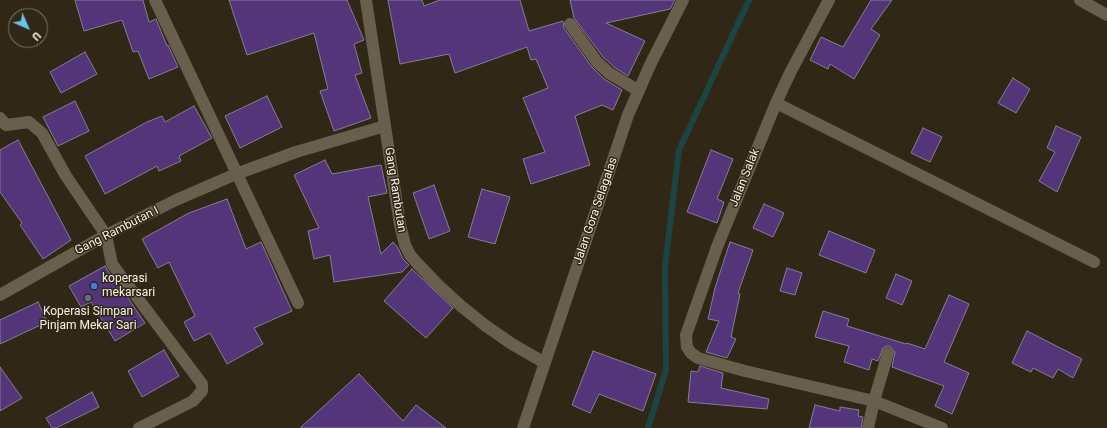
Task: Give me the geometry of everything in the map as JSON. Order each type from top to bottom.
[{"type":"street","points":[[155,0],[236,174],[263,226],[298,303]]},
{"type":"street","name":"Gang Rambutan","points":[[366,0],[400,225],[405,245],[410,255],[438,285],[461,306],[512,344],[545,363]]},
{"type":"street","name":"Jalan Gora Selagalas","points":[[523,428],[628,115],[683,0]]},
{"type":"street","name":"Jalan Salak","points":[[828,0],[791,71],[776,104],[717,247],[686,335],[686,347],[698,358],[745,371],[874,401]]},
{"type":"street","points":[[1080,0],[1107,15]]},
{"type":"street","points":[[570,24],[598,62],[609,74],[639,91]]},
{"type":"street","points":[[776,104],[1094,262]]},
{"type":"street","points":[[2,124],[29,122],[42,133],[66,176],[106,235],[112,264],[203,387],[202,391],[193,401],[139,428]]},
{"type":"street","name":"Gang Rambutan I","points":[[0,295],[106,235],[176,200],[236,174],[296,152],[385,126]]},
{"type":"street","points":[[868,428],[888,353]]},
{"type":"street","points":[[874,401],[942,428]]},
{"type":"building","points":[[75,0],[143,0],[149,22],[156,19],[167,46],[168,45],[178,67],[149,79],[138,51],[133,52],[122,20],[84,31]]},
{"type":"building","points":[[229,0],[347,0],[364,40],[354,44],[362,73],[355,75],[371,118],[334,131],[320,91],[328,89],[314,33],[247,55]]},
{"type":"building","points":[[388,0],[422,0],[424,6],[440,0],[520,0],[529,31],[563,21],[564,28],[591,66],[604,79],[622,90],[613,110],[602,105],[575,116],[590,165],[531,184],[523,159],[545,152],[523,98],[548,88],[536,59],[531,60],[527,47],[455,73],[449,54],[400,64]]},
{"type":"building","points":[[570,0],[675,0],[670,9],[606,23],[645,41],[628,76],[614,67],[603,57],[574,18]]},
{"type":"building","points":[[871,0],[892,0],[871,29],[880,35],[854,79],[830,64],[828,69],[810,60],[821,37],[843,47]]},
{"type":"building","points":[[85,52],[97,74],[61,93],[50,72]]},
{"type":"building","points":[[1013,78],[1030,89],[1016,113],[998,103]]},
{"type":"building","points":[[267,96],[282,127],[240,148],[225,116]]},
{"type":"building","points":[[75,101],[89,131],[58,146],[43,117]]},
{"type":"building","points":[[194,106],[212,138],[179,156],[181,161],[159,171],[157,166],[105,194],[85,156],[147,122],[162,116],[165,122]]},
{"type":"building","points":[[1056,126],[1081,137],[1057,192],[1039,181],[1055,152],[1047,148]]},
{"type":"building","points":[[923,128],[942,137],[930,162],[911,153]]},
{"type":"building","points":[[18,140],[71,240],[43,259],[20,225],[22,223],[0,192],[0,150]]},
{"type":"building","points":[[711,150],[733,159],[717,199],[724,202],[717,223],[687,212]]},
{"type":"building","points":[[325,160],[332,174],[381,165],[387,193],[368,197],[381,254],[393,242],[398,248],[403,259],[409,265],[402,272],[334,282],[330,255],[314,259],[308,231],[319,228],[294,175]]},
{"type":"building","points":[[434,185],[450,231],[429,239],[413,193]]},
{"type":"building","points":[[482,189],[510,197],[495,244],[468,237]]},
{"type":"building","points":[[227,199],[246,249],[261,242],[292,311],[254,328],[263,344],[227,364],[210,333],[194,341],[184,322],[195,316],[169,262],[158,268],[142,239],[189,213]]},
{"type":"building","points":[[764,204],[784,213],[773,237],[753,228]]},
{"type":"building","points":[[829,231],[875,250],[866,273],[819,255]]},
{"type":"building","points":[[730,242],[753,250],[738,293],[740,294],[731,337],[736,339],[727,358],[706,352],[719,321],[708,319],[715,288]]},
{"type":"building","points":[[105,266],[122,293],[124,292],[145,323],[115,341],[91,302],[81,307],[69,286]]},
{"type":"building","points":[[787,268],[802,273],[795,295],[780,291]]},
{"type":"building","points":[[412,269],[453,308],[426,338],[384,301]]},
{"type":"building","points":[[896,274],[912,281],[902,305],[886,298]]},
{"type":"building","points":[[949,295],[969,304],[944,362],[969,373],[952,414],[935,406],[944,386],[892,367],[895,352],[890,346],[883,348],[878,361],[872,359],[869,370],[844,362],[849,346],[815,337],[823,311],[849,319],[847,326],[925,349]]},
{"type":"building","points":[[38,302],[47,322],[0,344],[0,320]]},
{"type":"building","points":[[1027,331],[1082,359],[1073,378],[1058,369],[1053,378],[1033,368],[1031,372],[1012,363]]},
{"type":"building","points":[[164,350],[179,376],[142,397],[128,371]]},
{"type":"building","points":[[593,351],[656,374],[643,411],[599,394],[590,413],[572,405]]},
{"type":"building","points":[[700,366],[723,373],[721,388],[769,399],[767,409],[688,402],[691,371],[698,372]]},
{"type":"building","points":[[0,367],[22,398],[0,411]]},
{"type":"building","points":[[359,374],[403,421],[416,405],[446,428],[300,428]]},
{"type":"building","points":[[92,392],[99,407],[56,428],[52,428],[46,418]]},
{"type":"building","points":[[815,405],[840,411],[840,407],[859,410],[858,416],[863,417],[861,428],[809,428]]},
{"type":"waterway","points":[[648,428],[666,370],[665,266],[679,150],[749,0]]},
{"type":"place","name":"koperasi mekarsari","points":[[94,286]]},
{"type":"place","name":"Koperasi Simpan Pinjam Mekar Sari","points":[[88,298]]}]
